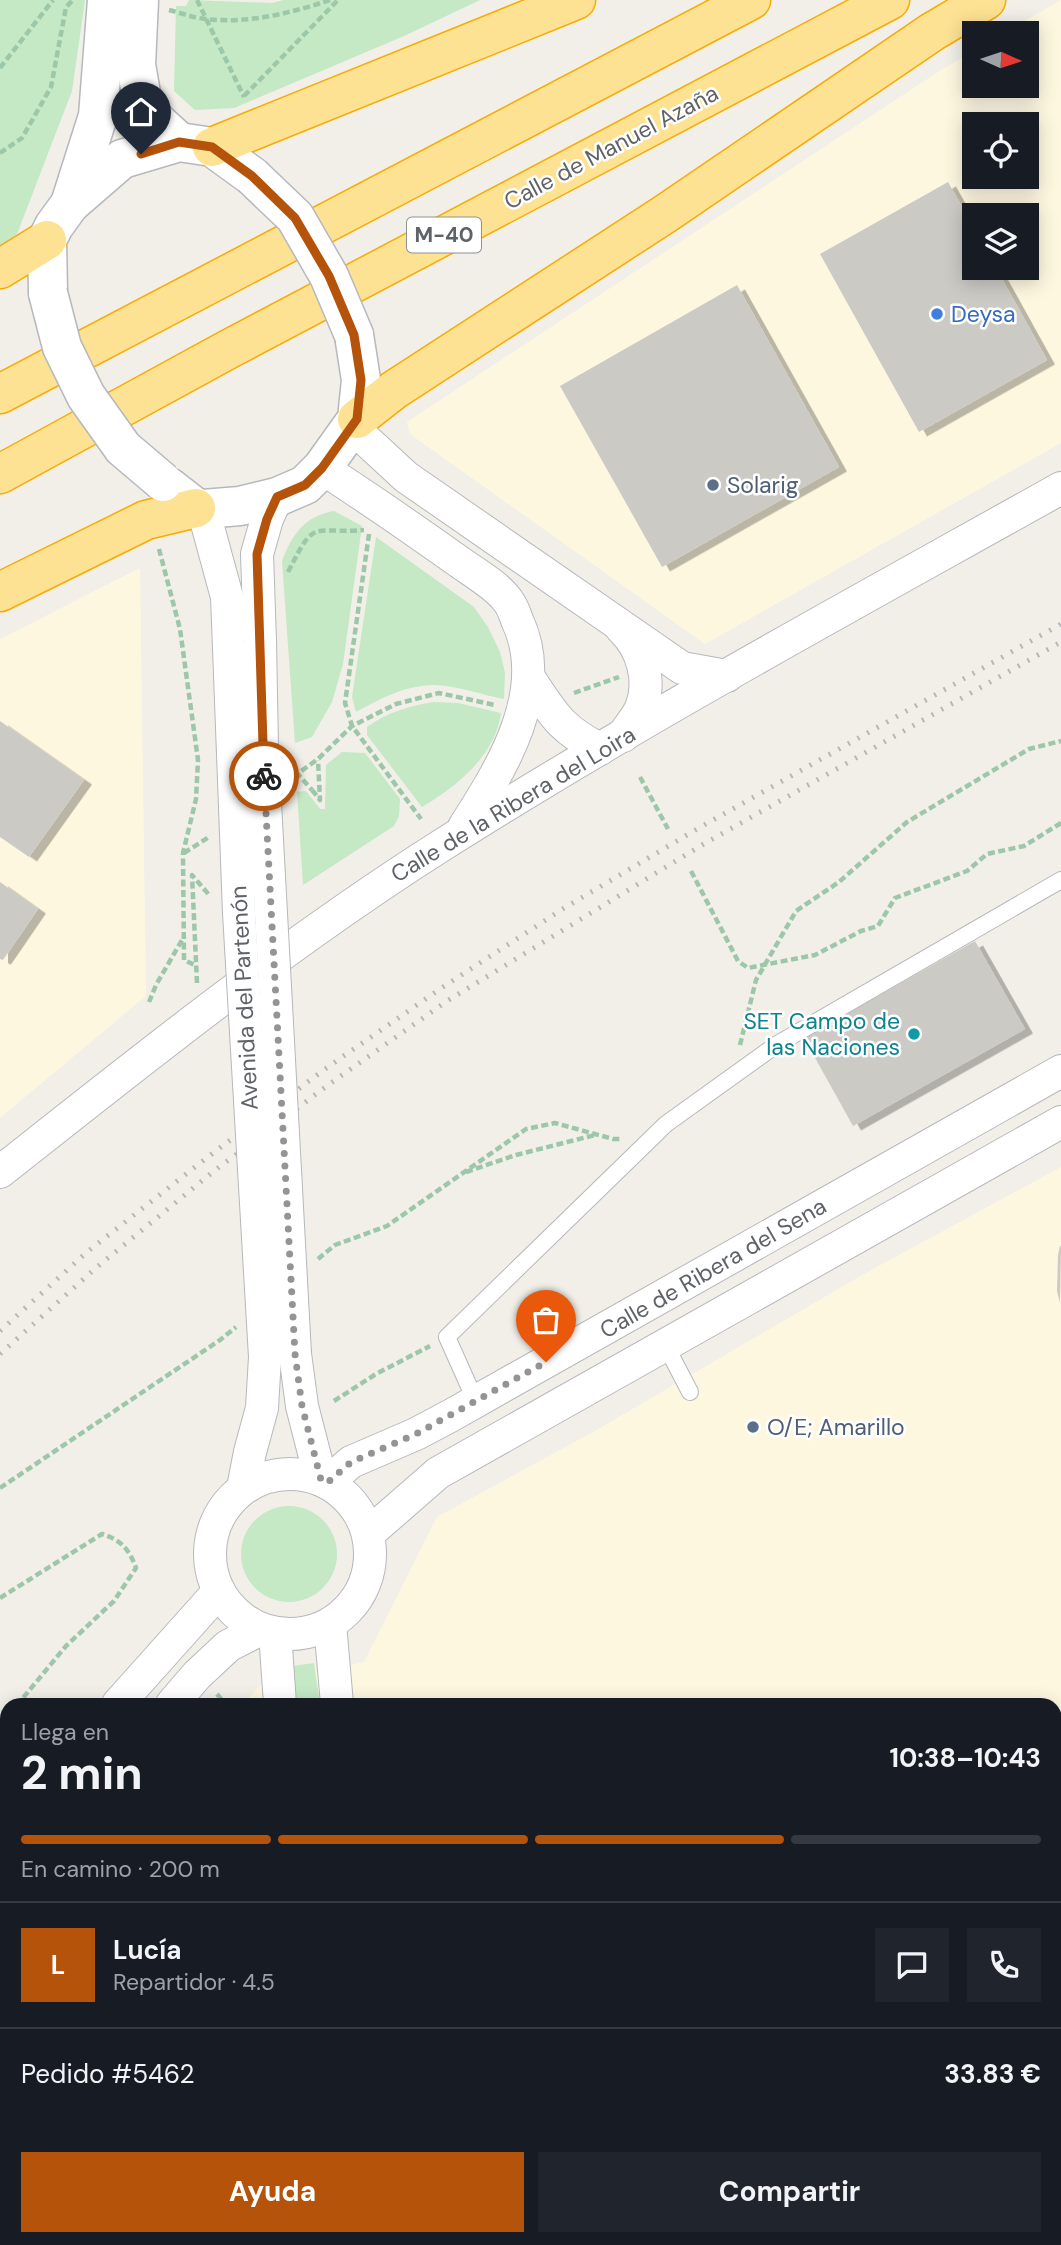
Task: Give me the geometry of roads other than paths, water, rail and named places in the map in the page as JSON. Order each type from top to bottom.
[{"type":"highway","points":[[195,145],[576,0]]},
{"type":"highway","name":"M-40","points":[[0,394],[751,0]]},
{"type":"highway","name":"Calle de Manuel Azaña","points":[[0,474],[229,349],[890,0]]},
{"type":"highway","points":[[355,424],[394,390],[665,214],[932,32],[986,0]]},
{"type":"highway","points":[[0,269],[47,240]]},
{"type":"highway","points":[[0,592],[146,520],[199,509]]},
{"type":"street","points":[[70,204],[98,116],[107,0]]},
{"type":"street","points":[[153,5],[135,65],[144,110],[195,145],[252,176],[295,218],[329,276],[354,335],[361,380],[355,424],[322,468],[305,485],[277,497],[240,506],[199,509],[123,448],[86,396],[62,346],[48,293],[47,240],[70,204],[122,159],[195,145]]},
{"type":"street","points":[[355,424],[406,477],[682,668],[727,676]]},
{"type":"street","points":[[322,468],[385,508],[482,578],[508,600],[522,629],[529,678],[517,728],[498,772],[460,835]]},
{"type":"street","name":"Calle de la Ribera del Loira","points":[[0,1172],[200,1014],[389,880],[611,743],[1061,488]]},
{"type":"street","name":"Avenida del Partenón","points":[[243,1488],[262,1408],[280,1355],[257,554],[267,519],[277,497]]},
{"type":"street","name":"Avenida del Partenón","points":[[199,509],[227,597],[239,914],[280,1355],[302,1406],[324,1481]]},
{"type":"street","points":[[529,678],[560,723],[575,737],[611,743],[641,709],[646,685],[643,663],[632,639],[612,619]]},
{"type":"street","name":"Calle de Ribera del Sena","points":[[324,1481],[351,1462],[416,1434],[475,1402],[1061,1071]]},
{"type":"street","name":"Calle de Ribera del Sena","points":[[368,1534],[438,1473],[1061,1122]]},
{"type":"street","points":[[177,1698],[228,1646],[268,1631],[303,1633],[330,1624],[350,1607],[364,1586],[370,1560],[368,1534],[353,1504],[324,1481],[298,1474],[273,1476],[243,1488],[218,1520],[211,1544],[211,1568],[219,1591],[237,1614],[268,1631]]},
{"type":"street","points":[[123,1698],[219,1591]]},
{"type":"street","points":[[330,1624],[336,1698]]},
{"type":"street","points":[[268,1631],[279,1698]]},
{"type":"lane","points":[[475,1402],[447,1337],[666,1124],[776,1045],[1061,880]]},
{"type":"lane","points":[[666,1346],[690,1392]]},
{"type":"railway","points":[[0,1331],[87,1252],[209,1156],[325,1069],[440,989],[561,910],[697,829],[1061,624]]},
{"type":"railway","points":[[0,1354],[97,1267],[214,1171],[328,1085],[447,1001],[702,845],[1061,642]]},
{"type":"place","name":"Deysa","points":[[937,314]]},
{"type":"place","name":"Solarig","points":[[713,485]]},
{"type":"place","name":"SET Campo de las Naciones","points":[[914,1034]]},
{"type":"place","name":"O/E; Amarillo","points":[[753,1427]]}]
